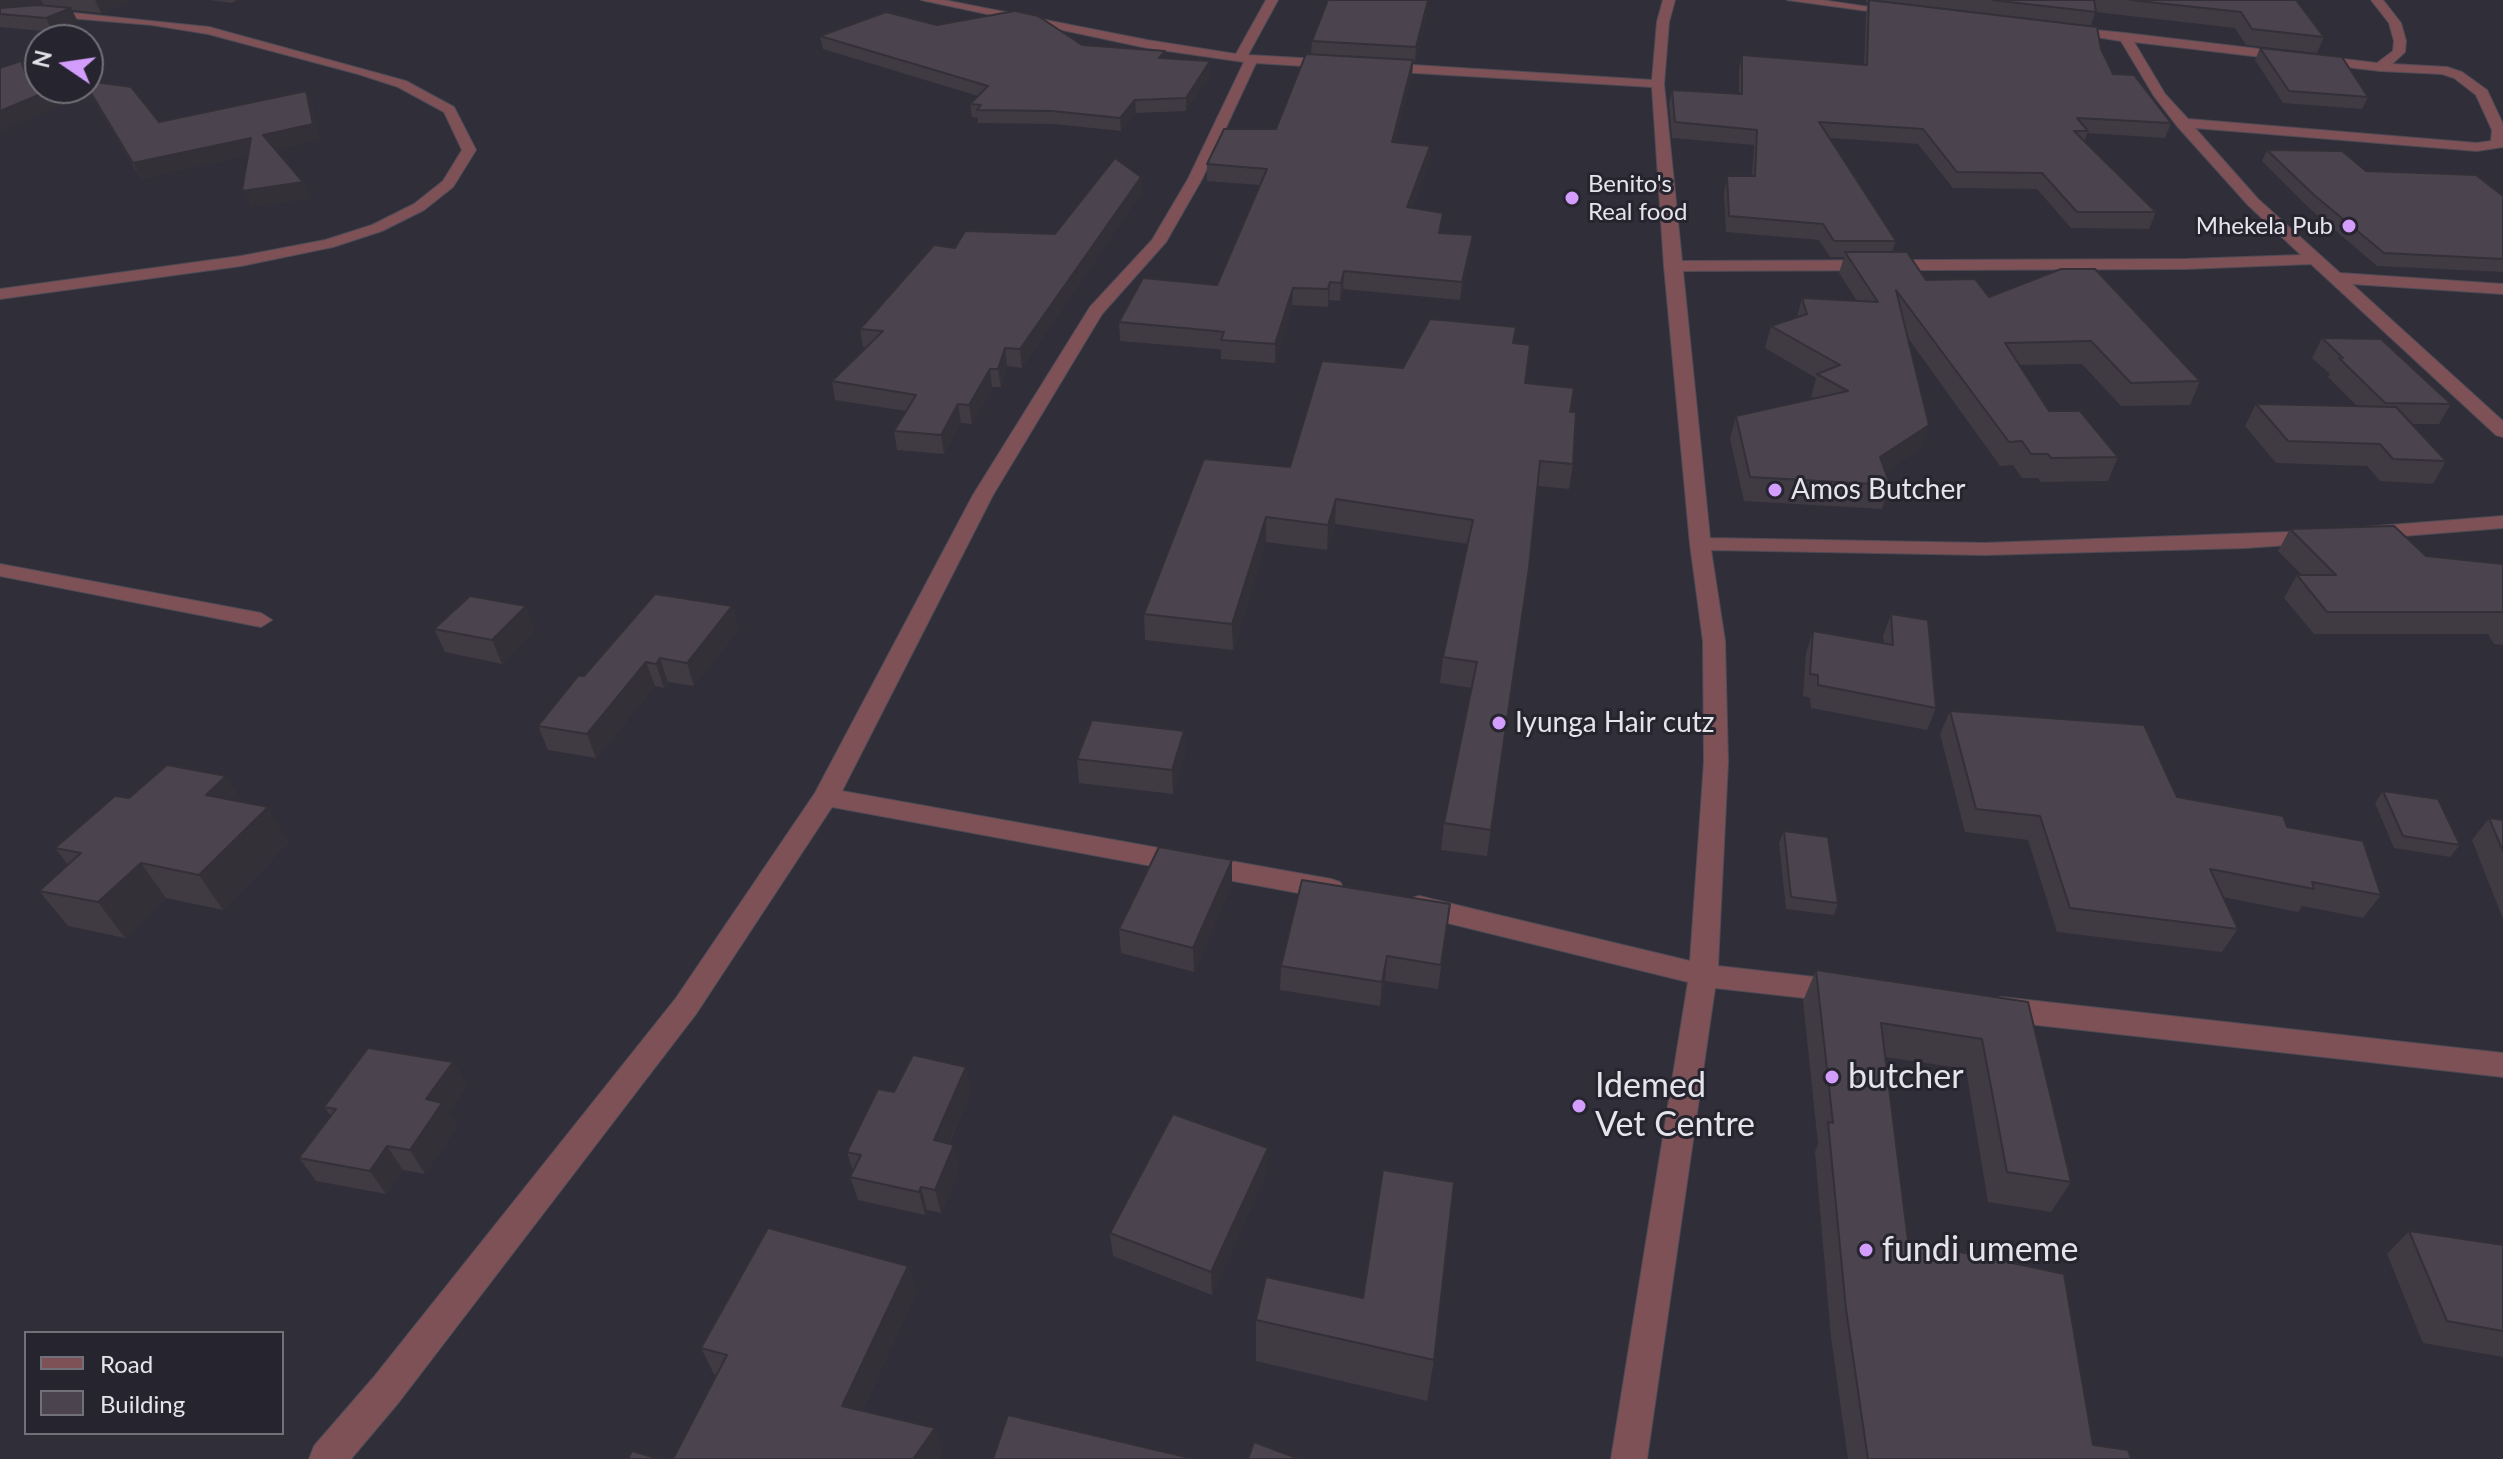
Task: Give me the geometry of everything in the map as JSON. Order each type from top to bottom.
[{"type":"street","points":[[927,0],[1147,44],[1246,58],[1346,65]]},
{"type":"street","points":[[327,1459],[386,1390],[686,1006],[826,797],[983,495],[1096,311],[1158,242],[1195,179],[1272,0]]},
{"type":"street","points":[[1629,1459],[1703,975],[1716,762],[1714,641],[1700,544],[1672,266],[1658,84],[1663,22],[1669,0]]},
{"type":"street","points":[[1793,0],[1904,13]]},
{"type":"street","points":[[2377,0],[2395,23],[2400,41],[2399,52],[2380,67]]},
{"type":"street","points":[[0,17],[45,13],[152,22],[209,31],[362,71],[402,84],[449,110],[469,150],[448,184],[419,207],[377,228],[328,244],[241,261],[0,294]]},
{"type":"street","points":[[2047,29],[2380,67],[2443,70],[2458,75],[2482,93],[2499,130],[2498,144],[2456,145],[2182,123]]},
{"type":"street","points":[[2125,37],[2160,96],[2253,202],[2503,431]]},
{"type":"street","points":[[1361,66],[1658,84]]},
{"type":"street","points":[[1672,266],[2186,264],[2315,259]]},
{"type":"street","points":[[2339,278],[2503,289]]},
{"type":"street","points":[[1700,544],[1984,549],[2245,542],[2503,522]]},
{"type":"street","points":[[0,570],[261,620]]},
{"type":"street","points":[[826,797],[1357,894]]},
{"type":"street","points":[[1388,900],[1703,975],[1872,994]]},
{"type":"street","points":[[1980,1006],[2503,1065]]},
{"type":"building","points":[[1328,0],[1428,0],[1416,47],[1312,41]]},
{"type":"building","points":[[1869,0],[2097,27],[2101,49],[2113,74],[2134,75],[2171,123],[2077,118],[2088,131],[2074,131],[2156,212],[2077,212],[2042,173],[1957,172],[1923,129],[1819,122],[1896,241],[1834,241],[1823,224],[1729,216],[1727,176],[1755,176],[1757,130],[1675,122],[1672,90],[1742,94],[1742,55],[1867,65]]},
{"type":"building","points":[[1992,0],[2094,0],[2096,12]]},
{"type":"building","points":[[2130,0],[2296,0],[2324,37],[2252,29],[2241,12]]},
{"type":"building","points":[[38,5],[71,8],[46,18],[0,14],[0,8]]},
{"type":"building","points":[[1015,11],[1038,16],[1082,45],[1165,51],[1159,58],[1210,61],[1186,98],[1135,100],[1120,118],[1052,111],[977,110],[981,105],[970,104],[988,86],[820,36],[886,12],[937,25]]},
{"type":"building","points":[[2260,48],[2342,57],[2368,97],[2289,91]]},
{"type":"building","points":[[1306,54],[1413,60],[1392,142],[1430,146],[1407,207],[1443,213],[1439,233],[1473,235],[1462,282],[1344,271],[1341,283],[1330,282],[1328,289],[1293,288],[1275,344],[1221,340],[1224,332],[1119,322],[1143,278],[1217,285],[1267,169],[1207,164],[1224,129],[1276,129]]},
{"type":"building","points":[[21,61],[24,101],[0,111],[0,68]]},
{"type":"building","points":[[104,83],[131,87],[159,122],[306,91],[313,124],[263,135],[303,182],[242,191],[251,138],[133,163],[98,104],[104,104]]},
{"type":"building","points":[[2267,150],[2342,151],[2366,171],[2476,175],[2503,196],[2503,259],[2384,253],[2314,195]]},
{"type":"building","points":[[1115,158],[1141,177],[1020,349],[1005,348],[998,369],[990,369],[969,405],[958,404],[941,435],[894,431],[916,395],[832,381],[883,331],[860,329],[934,245],[955,248],[965,231],[1055,234]]},
{"type":"building","points":[[1845,252],[1907,252],[1926,280],[1975,279],[1989,297],[2061,269],[2095,269],[2200,381],[2131,383],[2091,341],[2005,343],[2049,411],[2080,411],[2118,457],[2051,458],[2048,454],[2031,454],[2022,441],[2009,442],[1896,290],[1929,425],[1880,457],[1890,485],[1750,477],[1736,416],[1848,391],[1817,374],[1840,365],[1771,326],[1807,314],[1802,298],[1878,302]]},
{"type":"building","points":[[1430,319],[1516,327],[1513,343],[1530,345],[1525,383],[1574,388],[1570,412],[1576,412],[1573,464],[1540,461],[1529,568],[1491,830],[1444,823],[1477,662],[1443,657],[1473,520],[1336,499],[1328,525],[1266,517],[1232,624],[1144,614],[1204,459],[1290,467],[1322,361],[1403,368]]},
{"type":"building","points":[[2322,338],[2381,339],[2451,404],[2385,403]]},
{"type":"building","points":[[2256,404],[2396,407],[2446,461],[2393,459],[2380,444],[2288,441]]},
{"type":"building","points":[[2394,526],[2426,556],[2503,564],[2503,612],[2327,612],[2297,575],[2336,575],[2290,529]]},
{"type":"building","points":[[655,594],[732,606],[687,663],[660,658],[656,664],[646,662],[587,734],[538,726],[578,676],[584,676]]},
{"type":"building","points":[[470,596],[526,606],[492,640],[434,629]]},
{"type":"building","points":[[1891,614],[1928,620],[1936,708],[1818,685],[1818,675],[1810,674],[1813,631],[1893,645]]},
{"type":"building","points":[[1950,711],[2144,725],[2177,797],[2283,816],[2287,827],[2363,841],[2381,895],[2312,882],[2314,889],[2210,869],[2238,929],[2070,908],[2040,816],[1976,809]]},
{"type":"building","points":[[1092,720],[1184,731],[1172,770],[1077,759]]},
{"type":"building","points":[[167,765],[226,776],[206,795],[268,807],[199,875],[141,863],[98,902],[39,891],[81,853],[55,848],[115,796],[129,798]]},
{"type":"building","points":[[2383,791],[2438,799],[2460,845],[2403,836]]},
{"type":"building","points":[[2489,818],[2503,820],[2503,851]]},
{"type":"building","points":[[1784,831],[1828,837],[1838,903],[1791,897]]},
{"type":"building","points":[[1159,847],[1232,860],[1193,948],[1119,929]]},
{"type":"building","points":[[1302,880],[1450,904],[1441,965],[1387,956],[1382,982],[1281,966]]},
{"type":"building","points":[[1816,970],[2028,1002],[2071,1182],[2007,1172],[1982,1039],[1881,1023],[1908,1241],[2064,1274],[2093,1445],[2128,1450],[2131,1459],[1868,1459],[1846,1309],[1828,1122],[1833,1123]]},
{"type":"building","points":[[368,1048],[453,1062],[426,1099],[442,1103],[410,1150],[387,1146],[370,1171],[299,1158],[336,1109],[324,1107]]},
{"type":"building","points":[[913,1055],[966,1067],[934,1140],[954,1145],[935,1190],[921,1187],[919,1192],[850,1177],[861,1155],[847,1152],[878,1089],[894,1092]]},
{"type":"building","points":[[1173,1114],[1268,1148],[1211,1272],[1110,1233]]},
{"type":"building","points":[[1383,1170],[1454,1182],[1434,1360],[1256,1320],[1266,1277],[1363,1298]]},
{"type":"building","points":[[768,1228],[908,1266],[842,1406],[935,1428],[913,1459],[673,1459],[727,1355],[701,1348]]},
{"type":"building","points":[[2409,1231],[2503,1245],[2503,1331],[2447,1321]]},
{"type":"building","points":[[1008,1415],[1194,1459],[993,1459]]},
{"type":"building","points":[[1254,1442],[1299,1459],[1248,1459]]},
{"type":"building","points":[[632,1451],[659,1459],[628,1459]]},
{"type":"place","name":"Benito's Real food","points":[[1572,198]]},
{"type":"place","name":"Mhekela Pub","points":[[2349,226]]},
{"type":"place","name":"Amos Butcher","points":[[1775,490]]},
{"type":"place","name":"Iyunga Hair cutz","points":[[1499,723]]},
{"type":"place","name":"butcher","points":[[1832,1077]]},
{"type":"place","name":"Idemed Vet Centre","points":[[1579,1106]]},
{"type":"place","name":"fundi umeme","points":[[1866,1250]]}]
